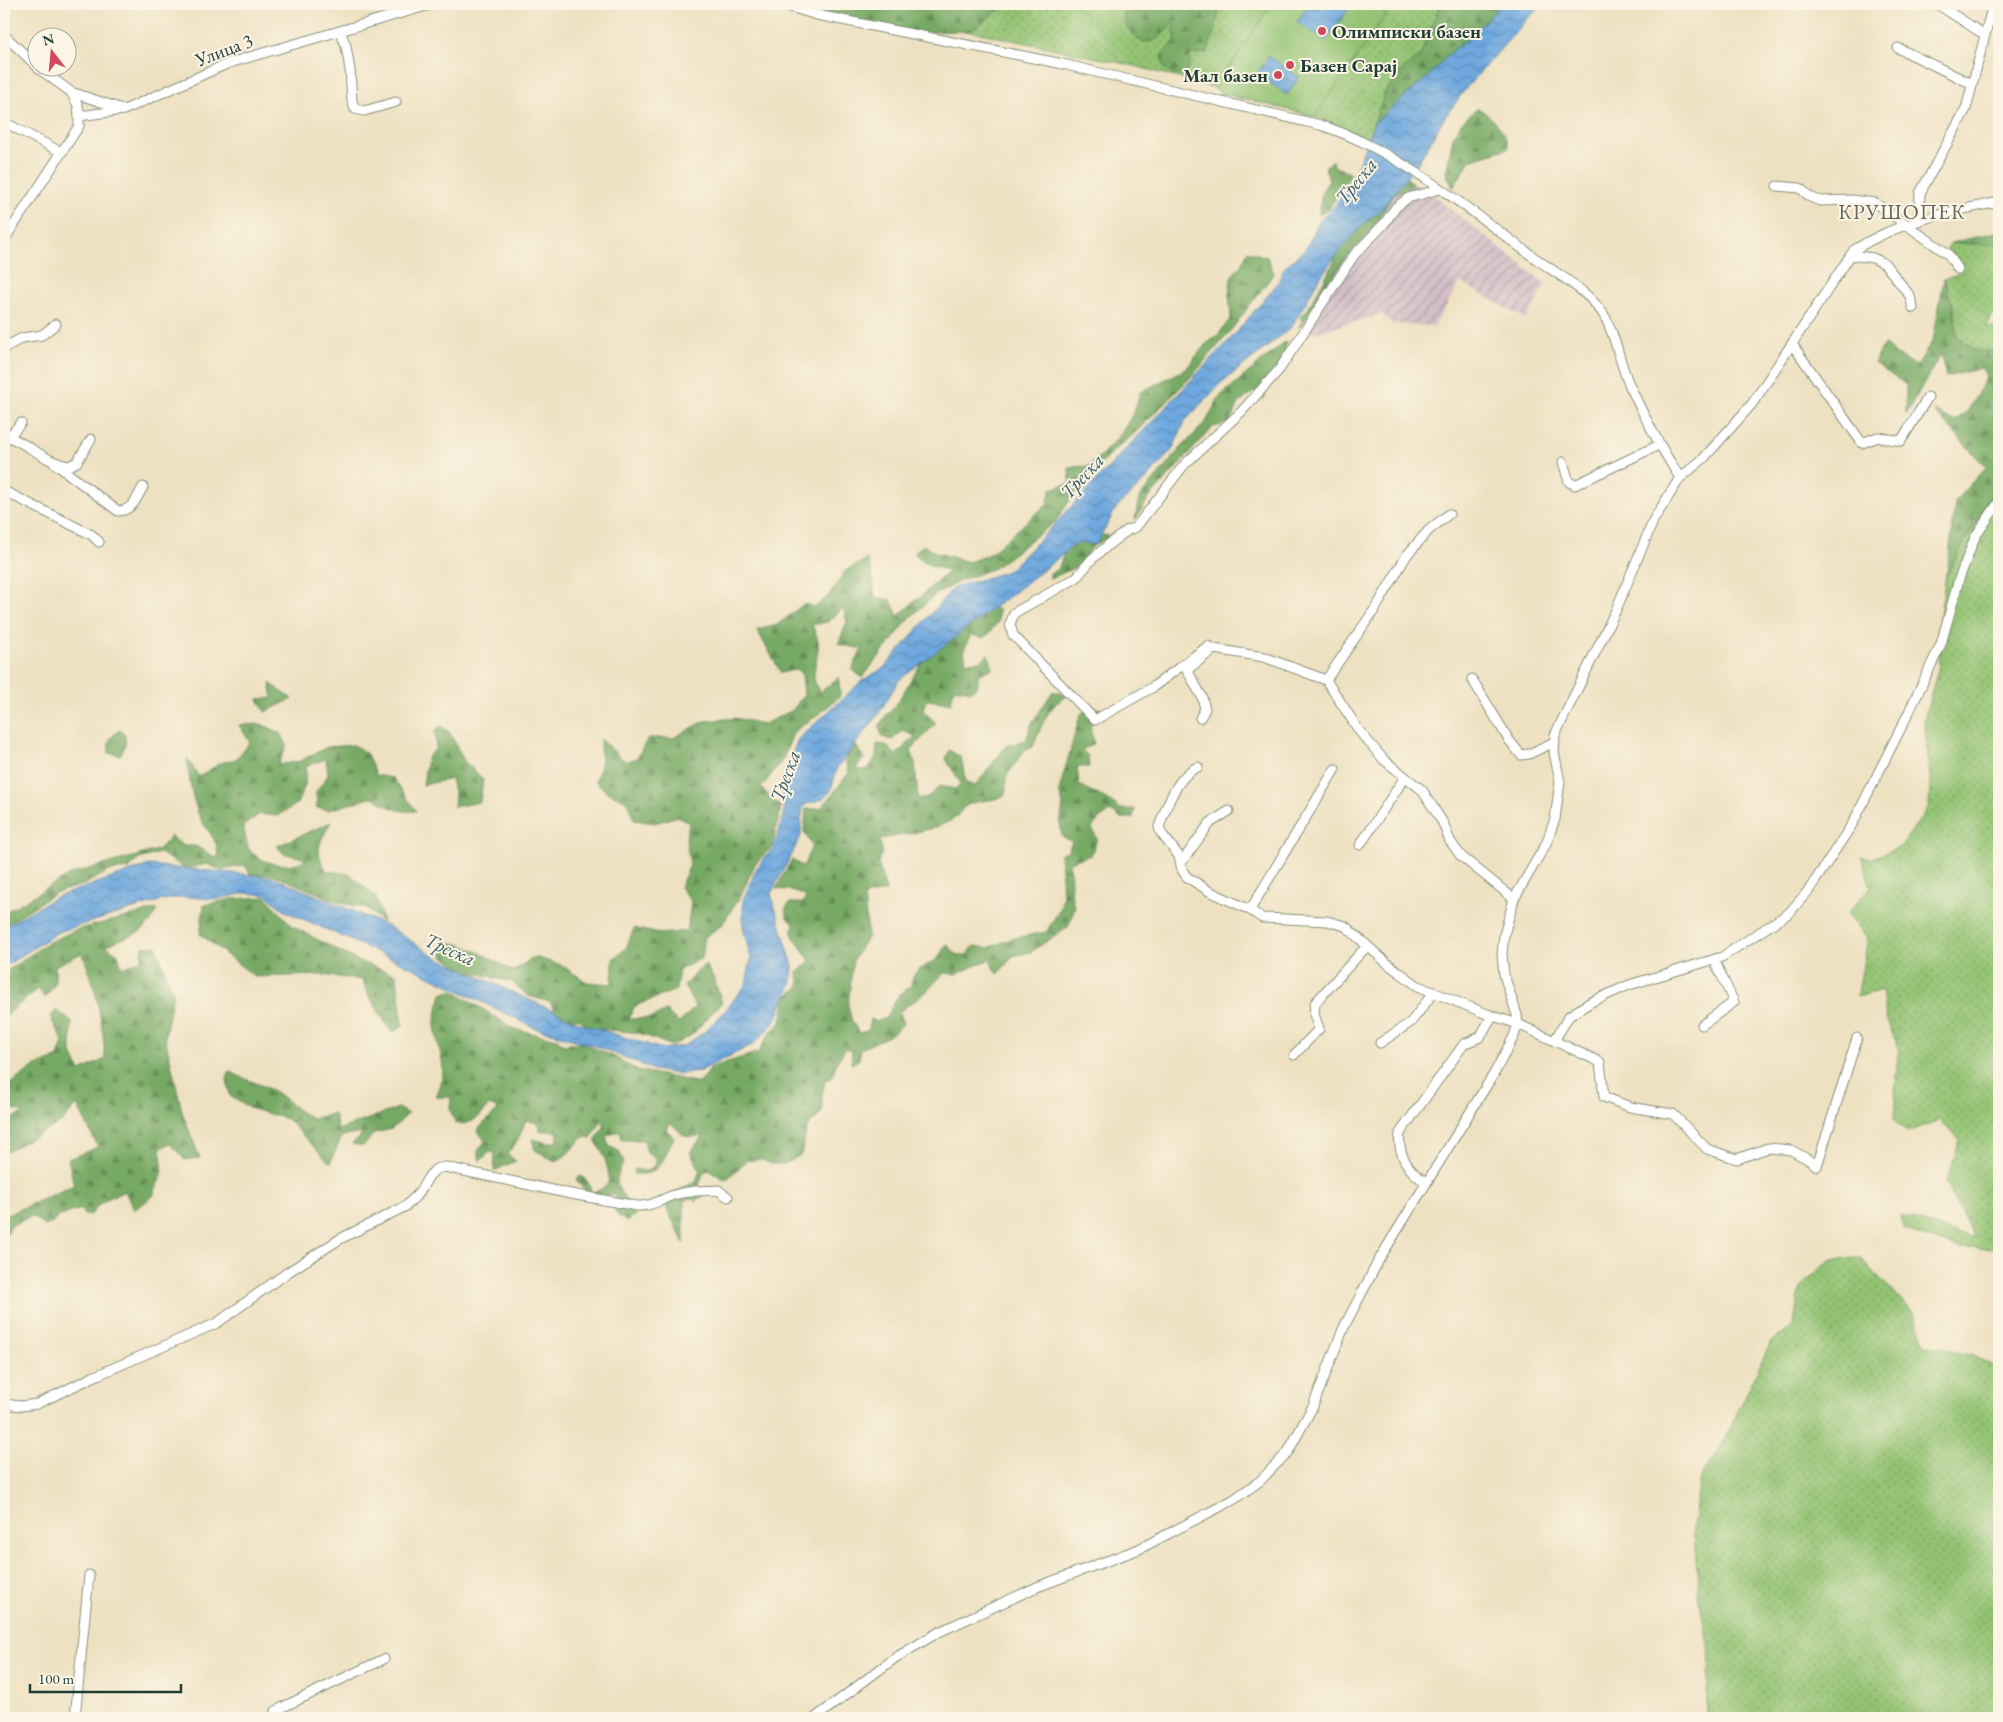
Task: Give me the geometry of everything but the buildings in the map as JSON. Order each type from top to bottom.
[{"type":"street","name":"Улица 3","points":[[79,116],[124,110],[229,63],[433,4]]},
{"type":"street","points":[[780,4],[817,16],[1100,72],[1320,125],[1350,136],[1425,178],[1572,285],[1604,316],[1629,384],[1659,445],[1680,478]]},
{"type":"street","points":[[1937,4],[1985,35]]},
{"type":"street","points":[[1919,219],[1920,193],[1966,109],[1993,4]]},
{"type":"street","points":[[340,31],[346,46],[352,102],[355,109],[364,110],[396,102]]},
{"type":"street","points":[[4,35],[28,58]]},
{"type":"street","points":[[1898,48],[1972,84]]},
{"type":"street","points":[[53,78],[71,92],[124,110]]},
{"type":"street","points":[[4,240],[79,126],[78,105],[71,92]]},
{"type":"street","points":[[4,122],[61,152]]},
{"type":"street","points":[[1777,186],[1800,188],[1810,197],[1820,201],[1851,200],[1874,203],[1892,213],[1904,224],[1948,254],[1958,269]]},
{"type":"street","points":[[1440,189],[1408,198],[1396,207],[1384,224],[1354,255],[1279,370],[1241,412],[1184,465],[1136,527],[1128,530],[1113,541],[1092,559],[1076,578],[1014,613],[1010,624],[1013,635],[1095,720],[1154,687],[1208,646],[1214,649],[1264,657],[1326,680],[1360,732],[1384,760],[1422,790],[1443,823],[1450,841],[1461,856],[1514,899]]},
{"type":"street","points":[[816,1718],[881,1668],[939,1632],[1045,1583],[1139,1550],[1233,1500],[1260,1480],[1288,1452],[1302,1429],[1344,1327],[1380,1258],[1495,1072],[1518,1024],[1517,1015],[1504,975],[1502,954],[1508,916],[1514,899],[1546,844],[1555,819],[1560,782],[1554,742],[1558,728],[1616,610],[1644,538],[1654,519],[1680,478],[1704,458],[1752,404],[1851,255],[1874,237],[1904,224],[1999,202]]},
{"type":"street","points":[[1851,255],[1873,258],[1885,264],[1910,296],[1913,308]]},
{"type":"street","points":[[4,348],[22,338],[42,335],[56,324]]},
{"type":"street","points":[[1792,344],[1862,442],[1878,437],[1900,441],[1928,397]]},
{"type":"street","points":[[21,423],[6,438],[37,450],[118,510],[124,511],[132,505],[144,486]]},
{"type":"street","points":[[54,463],[74,465],[91,439]]},
{"type":"street","points":[[1563,462],[1569,482],[1575,485],[1659,445]]},
{"type":"street","points":[[4,492],[92,534],[99,542]]},
{"type":"street","points":[[1554,1041],[1568,1016],[1591,1002],[1629,985],[1722,957],[1789,913],[1822,872],[1853,823],[1941,644],[1959,579],[1975,536],[1999,502]]},
{"type":"street","points":[[1326,680],[1377,606],[1407,555],[1429,530],[1449,514]]},
{"type":"street","points":[[1200,718],[1205,710],[1202,697],[1187,670],[1214,649]]},
{"type":"street","points":[[1472,679],[1509,740],[1522,755],[1529,754],[1554,742]]},
{"type":"street","points":[[1198,767],[1190,770],[1182,779],[1159,827],[1179,856],[1187,877],[1208,891],[1250,910],[1262,918],[1327,921],[1345,926],[1418,986],[1492,1016],[1518,1024],[1600,1062],[1604,1097],[1630,1108],[1673,1114],[1707,1148],[1737,1159],[1768,1148],[1791,1150],[1817,1166],[1857,1038]]},
{"type":"street","points":[[1250,910],[1335,769]]},
{"type":"street","points":[[1360,845],[1405,777]]},
{"type":"street","points":[[1181,862],[1210,823],[1229,811]]},
{"type":"street","points":[[1294,1055],[1319,1029],[1314,1014],[1315,1003],[1367,946]]},
{"type":"street","points":[[1702,1025],[1734,1002],[1714,960]]},
{"type":"street","points":[[1380,1043],[1411,1022],[1434,992]]},
{"type":"street","points":[[1426,1182],[1410,1168],[1401,1156],[1398,1144],[1400,1133],[1464,1044],[1480,1037],[1492,1016]]},
{"type":"street","points":[[4,1404],[20,1406],[37,1404],[93,1377],[217,1323],[295,1267],[340,1240],[406,1206],[419,1193],[424,1183],[436,1169],[444,1167],[637,1206],[647,1206],[674,1195],[689,1192],[718,1190],[728,1197]]},
{"type":"street","points":[[75,1718],[89,1575]]},
{"type":"street","points":[[272,1718],[276,1711],[283,1707],[384,1658]]},
{"type":"shaded area","points":[[1413,185],[1420,185],[1546,284],[1526,319],[1460,282],[1434,326],[1392,324],[1383,314],[1306,335],[1303,326],[1343,261],[1365,238],[1395,194]]},
{"type":"green space","points":[[786,4],[1502,4],[1468,39],[1450,53],[1374,123],[1367,139],[1315,117],[1223,94],[1214,88],[1135,66],[970,31],[920,32]]},
{"type":"green space","points":[[786,4],[1008,4],[970,31],[920,32],[806,11]]},
{"type":"green space","points":[[1130,4],[1220,4],[1216,26],[1207,53],[1190,55],[1190,66],[1182,76],[1172,74],[1164,68],[1162,55],[1175,41],[1174,23],[1160,37],[1153,41],[1141,41],[1131,33],[1123,16]]},
{"type":"green space","name":"Базен Сарај","points":[[1272,4],[1393,4],[1315,116],[1223,94],[1215,88]]},
{"type":"green space","points":[[1440,4],[1502,4],[1468,39],[1450,53],[1428,77],[1374,123],[1385,92],[1402,70],[1420,56]]},
{"type":"green space","points":[[1478,108],[1489,116],[1502,130],[1509,148],[1470,160],[1453,188],[1446,173],[1453,137],[1461,123]]},
{"type":"green space","points":[[1332,160],[1335,167],[1351,173],[1329,209],[1319,215],[1322,191],[1329,180],[1325,167]]},
{"type":"green space","points":[[1406,176],[1413,185],[1395,194],[1365,238],[1343,261],[1312,312],[1298,328],[1302,322],[1300,316],[1306,312],[1334,262],[1337,246],[1381,206]]},
{"type":"green space","points":[[1999,231],[1999,245],[1952,243]]},
{"type":"green space","points":[[1952,243],[1999,245],[1999,310],[1995,311],[1986,328],[1999,326],[1999,351],[1976,351],[1957,336],[1954,309],[1944,279],[1962,272],[1947,249]]},
{"type":"green space","points":[[1248,251],[1267,257],[1274,273],[1228,334],[1193,375],[1134,434],[1111,453],[1073,496],[1055,522],[994,568],[960,581],[936,594],[909,619],[862,678],[852,669],[862,649],[838,644],[847,622],[843,608],[828,622],[812,625],[818,641],[814,673],[816,686],[820,692],[839,677],[840,696],[817,716],[794,731],[782,761],[761,788],[781,807],[772,847],[755,864],[741,895],[722,925],[705,937],[702,958],[679,970],[676,990],[635,1006],[628,1019],[652,1018],[666,1011],[679,1023],[695,1007],[684,985],[705,964],[713,977],[722,1002],[692,1035],[672,1046],[639,1033],[591,1028],[579,1019],[558,1018],[550,1002],[528,996],[512,982],[462,970],[440,954],[441,943],[458,944],[468,947],[513,971],[534,957],[561,965],[587,982],[612,984],[613,959],[626,948],[634,928],[660,934],[687,931],[691,902],[680,887],[690,865],[686,838],[689,823],[678,816],[655,823],[634,820],[627,801],[607,792],[595,781],[601,766],[600,739],[626,762],[637,758],[648,738],[673,738],[705,721],[735,718],[764,724],[793,710],[804,694],[802,675],[797,669],[781,673],[757,630],[777,625],[804,604],[815,607],[832,592],[845,571],[867,559],[872,571],[875,597],[891,600],[898,616],[949,571],[924,563],[914,553],[923,545],[935,552],[969,562],[990,554],[1047,504],[1051,489],[1070,483],[1069,467],[1089,466],[1114,442],[1127,424],[1137,404],[1140,392],[1186,369],[1205,345],[1218,335],[1231,318],[1229,295],[1231,277],[1241,265]]},
{"type":"green space","points":[[1944,278],[1954,309],[1957,336],[1976,351],[1999,351],[1999,478],[1947,575],[1955,501],[1986,467],[1933,410],[1954,421],[1967,412],[1986,378],[1982,368],[1946,377],[1941,354],[1906,415],[1906,385],[1874,363],[1884,344],[1898,356],[1917,366],[1933,340]]},
{"type":"green space","points":[[1286,341],[1285,354],[1268,382],[1264,400],[1255,391],[1239,403],[1229,423],[1213,427],[1149,498],[1135,520],[1139,498],[1180,449],[1206,422],[1219,397]]},
{"type":"green space","points":[[1999,478],[1999,1249],[1960,1248],[1903,1229],[1901,1216],[1975,1239],[1946,1183],[1960,1140],[1939,1120],[1908,1132],[1894,1121],[1899,1048],[1886,1019],[1882,990],[1857,997],[1868,939],[1847,913],[1871,887],[1861,856],[1870,859],[1900,847],[1929,807],[1930,776],[1924,720],[1939,666],[1938,631],[1946,573],[1977,522]]},
{"type":"green space","points":[[1107,535],[1108,538],[1093,546],[1078,566],[1050,579],[1050,573],[1058,570],[1064,553],[1073,539]]},
{"type":"green space","points":[[984,605],[999,610],[998,622],[985,638],[971,635],[964,649],[966,662],[981,661],[988,654],[993,668],[978,675],[978,685],[971,691],[954,688],[951,703],[926,700],[923,710],[936,723],[911,750],[915,763],[918,798],[926,799],[940,786],[956,789],[961,784],[946,759],[949,750],[961,757],[966,783],[975,786],[1006,746],[1026,740],[1032,723],[1053,691],[1068,696],[1050,711],[1033,747],[1024,751],[1006,777],[1006,794],[997,799],[976,802],[964,807],[954,819],[936,827],[880,839],[882,853],[878,862],[886,891],[864,896],[868,936],[853,961],[848,1006],[852,1021],[859,1033],[869,1030],[870,1019],[876,1022],[886,1018],[899,994],[910,987],[916,973],[936,959],[947,944],[956,954],[966,956],[974,946],[988,948],[1014,938],[1046,932],[1060,909],[1063,895],[1060,854],[1068,851],[1072,842],[1062,836],[1060,823],[1063,805],[1059,791],[1080,715],[1090,706],[1101,709],[1105,717],[1089,718],[1094,744],[1082,750],[1088,756],[1089,767],[1077,767],[1079,785],[1112,802],[1120,809],[1135,809],[1133,818],[1120,818],[1111,811],[1099,819],[1092,828],[1097,839],[1091,855],[1069,862],[1072,896],[1075,907],[1068,927],[1031,952],[1013,956],[998,974],[993,968],[990,959],[957,974],[944,973],[927,991],[899,1012],[903,1024],[889,1036],[861,1049],[859,1060],[851,1064],[852,1051],[846,1048],[836,1063],[833,1076],[825,1081],[822,1096],[822,1112],[807,1128],[801,1155],[784,1164],[771,1164],[761,1159],[746,1161],[726,1180],[708,1170],[703,1174],[699,1186],[687,1188],[707,1193],[696,1201],[692,1198],[684,1201],[684,1243],[668,1212],[664,1198],[696,1181],[700,1170],[690,1152],[704,1135],[685,1136],[671,1123],[666,1129],[674,1138],[660,1165],[650,1173],[643,1174],[633,1174],[635,1169],[647,1171],[654,1166],[656,1158],[647,1153],[644,1140],[621,1140],[621,1131],[606,1136],[609,1146],[619,1151],[624,1162],[617,1178],[618,1184],[636,1214],[627,1222],[615,1213],[618,1204],[614,1194],[600,1198],[585,1192],[576,1179],[582,1176],[588,1182],[592,1193],[605,1187],[608,1182],[609,1176],[606,1163],[595,1141],[604,1127],[603,1119],[591,1138],[584,1137],[567,1154],[555,1161],[535,1150],[532,1139],[549,1143],[558,1141],[557,1131],[540,1131],[538,1123],[526,1120],[517,1142],[507,1154],[516,1161],[494,1171],[495,1153],[490,1152],[480,1161],[478,1151],[485,1141],[477,1130],[499,1109],[489,1105],[471,1122],[456,1124],[450,1110],[451,1097],[436,1097],[443,1067],[436,1036],[435,1021],[442,994],[453,990],[514,1029],[557,1039],[564,1045],[579,1042],[615,1057],[637,1070],[700,1083],[712,1067],[759,1052],[769,1033],[780,1024],[787,995],[799,988],[798,972],[810,961],[792,934],[794,923],[787,918],[785,909],[790,903],[803,903],[806,896],[789,890],[776,889],[792,859],[803,867],[812,846],[804,831],[806,809],[821,808],[829,799],[849,773],[845,759],[856,745],[864,758],[855,770],[868,769],[876,757],[877,744],[886,745],[896,755],[915,736],[902,731],[892,740],[882,737],[879,727],[886,715],[894,708],[934,642],[951,643],[958,622]]},
{"type":"green space","points":[[270,683],[292,699],[265,712],[258,699],[273,698]]},
{"type":"green space","points":[[261,724],[281,733],[287,745],[278,765],[300,761],[327,747],[354,745],[367,754],[376,775],[393,778],[416,811],[393,809],[373,797],[329,810],[317,808],[316,792],[328,775],[326,759],[306,766],[305,785],[297,804],[277,816],[260,814],[243,826],[248,847],[254,854],[268,862],[284,865],[306,859],[283,853],[277,846],[331,822],[320,846],[319,852],[323,864],[327,871],[350,874],[376,897],[383,922],[366,908],[338,902],[274,875],[250,874],[245,865],[222,870],[206,864],[186,869],[160,853],[139,859],[129,869],[109,871],[85,884],[55,893],[4,926],[4,913],[71,874],[157,850],[168,841],[170,836],[184,846],[196,846],[218,859],[218,851],[214,839],[201,819],[196,806],[187,758],[199,777],[220,763],[236,759],[250,742],[239,725]]},
{"type":"green space","points":[[441,726],[450,733],[464,761],[483,779],[480,802],[454,807],[455,795],[451,779],[423,785],[427,758],[436,748],[435,731]]},
{"type":"green space","points":[[120,730],[125,736],[123,750],[120,755],[109,753],[110,740]]},
{"type":"green space","points":[[266,897],[292,926],[358,961],[397,975],[403,1026],[392,1033],[370,998],[362,980],[321,975],[255,977],[200,934],[204,905],[231,899]]},
{"type":"green space","points":[[157,909],[153,918],[143,929],[106,946],[118,954],[122,968],[141,960],[143,947],[156,946],[173,994],[165,1037],[183,1115],[200,1158],[185,1160],[170,1143],[160,1149],[163,1171],[153,1196],[134,1210],[125,1191],[101,1203],[91,1215],[84,1215],[81,1209],[57,1217],[55,1221],[45,1226],[32,1216],[10,1226],[4,1242],[4,1216],[74,1185],[68,1159],[98,1147],[77,1105],[62,1122],[4,1153],[4,1119],[14,1118],[23,1112],[4,1107],[4,1080],[12,1083],[33,1067],[58,1057],[63,1041],[50,1017],[56,1010],[72,1021],[71,1051],[80,1071],[105,1059],[98,1005],[82,953],[55,966],[55,984],[45,998],[38,989],[4,1017],[4,973],[47,943],[76,930]]},
{"type":"green space","points":[[229,1071],[272,1090],[296,1109],[311,1117],[316,1118],[334,1113],[338,1130],[398,1108],[408,1114],[392,1129],[374,1133],[364,1146],[352,1144],[363,1133],[342,1136],[330,1163],[287,1119],[249,1108],[230,1096],[227,1080]]},
{"type":"green space","points":[[1860,1258],[1915,1314],[1926,1345],[1972,1354],[1999,1370],[1999,1718],[1706,1718],[1709,1651],[1700,1604],[1693,1527],[1700,1478],[1722,1445],[1771,1342],[1793,1326],[1801,1286],[1831,1259]]},
{"type":"water","name":"Олимписки базен","points":[[1309,4],[1352,4],[1326,41],[1297,22]]},
{"type":"water","name":"Треска","points":[[1502,4],[1545,4],[1529,17],[1467,87],[1445,117],[1418,163],[1378,213],[1371,217],[1342,247],[1319,279],[1291,328],[1221,383],[1186,420],[1172,450],[1143,483],[1117,507],[1096,545],[1078,542],[899,680],[876,718],[837,768],[831,791],[823,799],[804,805],[801,819],[801,836],[771,894],[793,966],[792,982],[775,1022],[754,1044],[700,1071],[676,1074],[654,1070],[598,1047],[535,1028],[415,969],[285,911],[266,895],[245,893],[218,899],[184,897],[163,900],[58,932],[4,967],[4,927],[56,897],[149,865],[273,877],[388,926],[436,957],[580,1023],[662,1049],[684,1046],[704,1032],[725,1011],[746,984],[751,959],[743,927],[743,900],[756,869],[772,849],[779,832],[784,809],[783,789],[787,766],[798,739],[862,681],[885,667],[953,588],[1008,571],[1053,526],[1236,333],[1278,283],[1283,269],[1307,247],[1318,223],[1336,204],[1354,175],[1374,123],[1428,77],[1450,53],[1468,39]]},
{"type":"water","name":"Мал базен","points":[[1269,56],[1299,77],[1287,95],[1257,74]]},
{"type":"place","name":"Олимписки базен","points":[[1322,31]]},
{"type":"place","name":"Базен Сарај","points":[[1290,65]]},
{"type":"place","name":"Мал базен","points":[[1278,75]]},
{"type":"district","name":"КРУШОПЕК","points":[[1902,211]]}]
